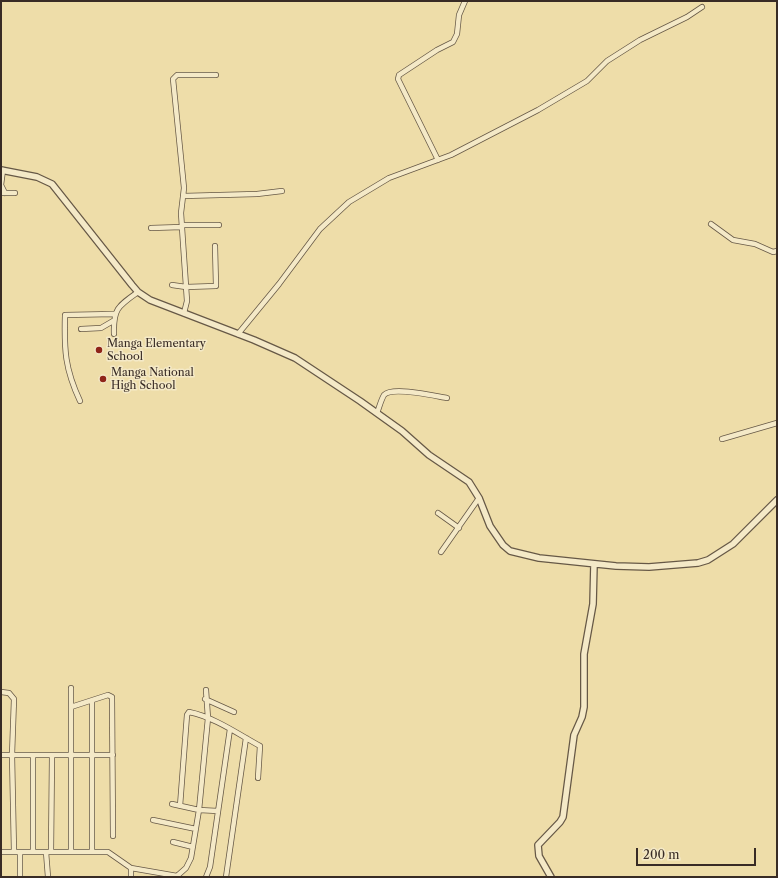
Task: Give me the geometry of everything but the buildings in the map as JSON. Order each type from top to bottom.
[{"type":"street","points":[[438,160],[398,79],[399,75],[437,50],[453,42],[457,34],[460,15],[465,1]]},
{"type":"street","points":[[238,334],[279,284],[315,234],[336,213],[368,190],[389,178],[438,160],[460,150],[538,110],[587,81],[607,61],[634,43],[686,17],[702,7]]},
{"type":"street","points":[[184,313],[187,301],[181,209],[184,188],[173,79],[177,75],[216,75]]},
{"type":"street","points":[[15,193],[3,193],[2,170],[45,180],[57,188],[138,292],[150,300],[295,358],[315,369],[377,413],[429,455],[469,482],[479,498],[490,526],[503,545],[510,551],[539,558],[594,564],[649,567],[698,563],[708,560],[733,544],[777,500]]},
{"type":"street","points":[[183,196],[257,194],[282,191]]},
{"type":"street","points":[[151,228],[219,224]]},
{"type":"street","points":[[711,224],[733,240],[754,244],[773,252],[777,251]]},
{"type":"street","points":[[172,285],[186,287],[216,286],[215,246]]},
{"type":"street","points":[[114,334],[114,314],[120,305],[138,292]]},
{"type":"street","points":[[80,401],[69,376],[65,359],[65,315],[114,314]]},
{"type":"street","points":[[81,329],[101,328],[113,321]]},
{"type":"street","points":[[377,413],[383,396],[387,393],[407,391],[447,398]]},
{"type":"street","points":[[722,439],[777,423]]},
{"type":"street","points":[[441,552],[479,498]]},
{"type":"street","points":[[438,513],[459,528]]},
{"type":"street","points":[[551,877],[539,856],[538,845],[563,817],[574,735],[582,717],[584,707],[584,654],[593,604],[594,564]]},
{"type":"street","points":[[71,688],[71,851]]},
{"type":"street","points":[[1,852],[92,851],[111,853],[131,868],[178,877],[189,864],[199,810],[208,718],[205,698],[206,690]]},
{"type":"street","points":[[1,692],[9,692],[14,699],[12,755],[14,852]]},
{"type":"street","points":[[71,707],[108,695],[112,697],[113,836]]},
{"type":"street","points":[[205,698],[234,712]]},
{"type":"street","points":[[92,701],[92,851]]},
{"type":"street","points":[[180,806],[187,715],[191,712],[208,718],[260,746],[258,778]]},
{"type":"street","points":[[206,877],[210,867],[230,729]]},
{"type":"street","points":[[226,877],[246,738]]},
{"type":"street","points":[[1,755],[113,755]]},
{"type":"street","points":[[33,755],[33,852]]},
{"type":"street","points":[[48,877],[52,756]]},
{"type":"street","points":[[172,804],[199,810],[218,811]]},
{"type":"street","points":[[153,820],[196,829]]},
{"type":"street","points":[[173,842],[193,847]]},
{"type":"street","points":[[20,852],[20,877]]},
{"type":"street","points":[[131,868],[131,877]]},
{"type":"place","name":"Manga Elementary School","points":[[99,350]]},
{"type":"place","name":"Manga National High School","points":[[103,379]]}]
